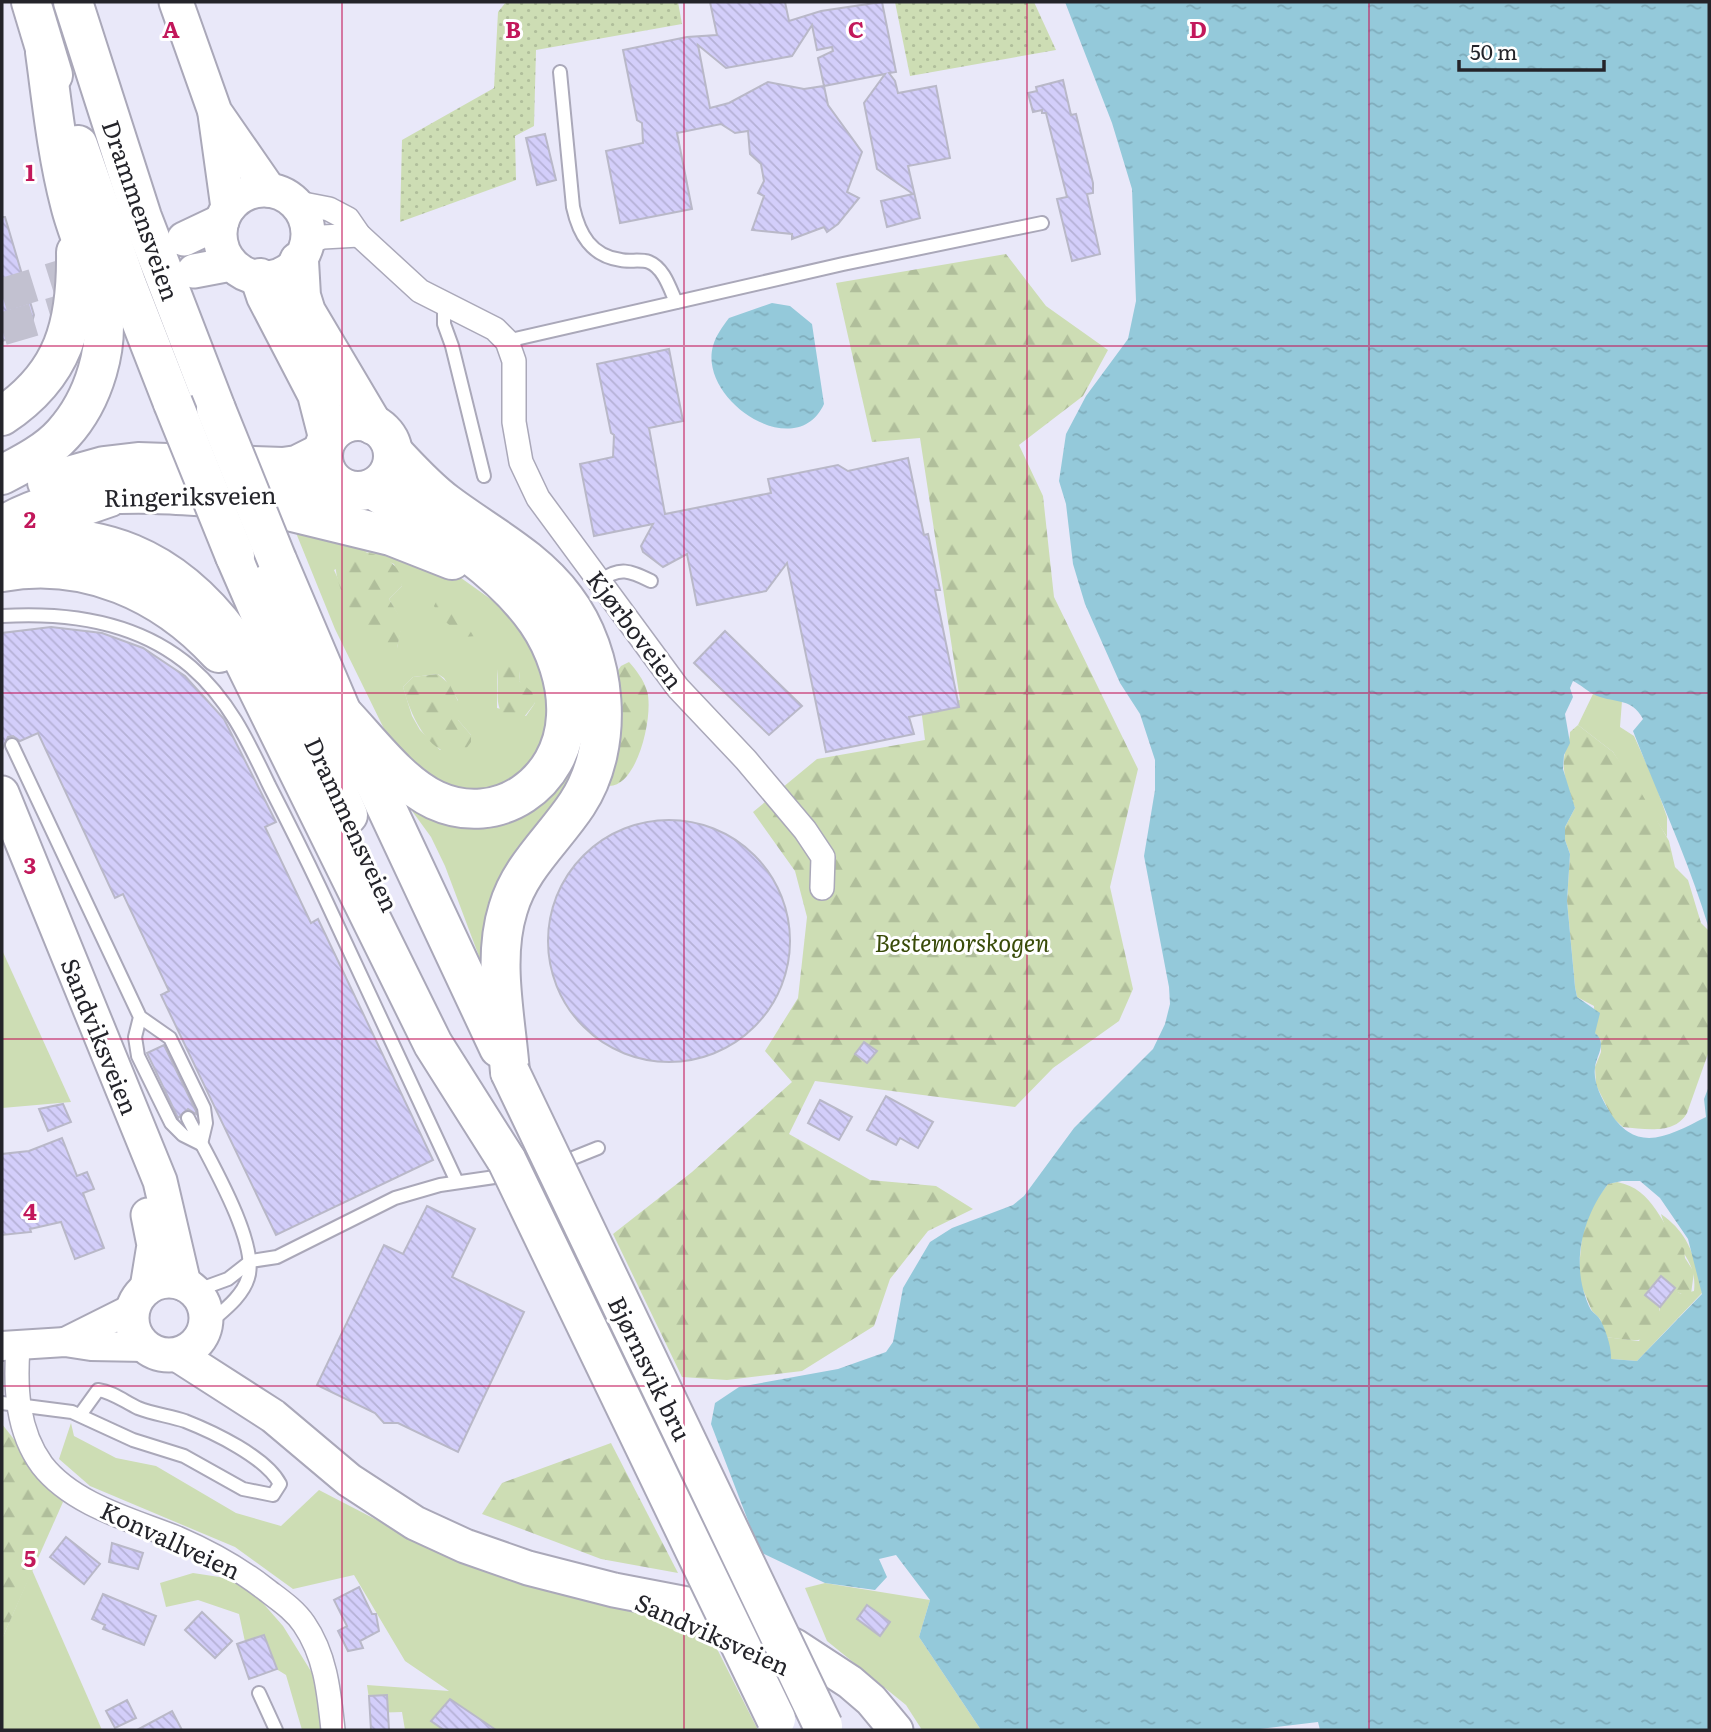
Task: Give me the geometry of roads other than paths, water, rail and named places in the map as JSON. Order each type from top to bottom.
[{"type":"highway","name":"Drammensveien","points":[[74,5],[142,217],[277,560],[342,713],[492,1002]]},
{"type":"highway","name":"Drammensveien","points":[[38,24],[127,285],[173,403],[314,740],[470,1092]]},
{"type":"highway","points":[[2,475],[37,455],[64,433],[92,387],[103,341],[102,303],[76,229],[64,179],[38,24]]},
{"type":"highway","points":[[2,416],[32,394],[48,376],[60,355],[76,299],[76,229]]},
{"type":"highway","points":[[303,252],[301,296],[306,312],[383,438],[427,488],[513,549],[550,580],[577,617],[595,664],[601,712],[598,754],[576,805],[540,850],[516,888],[501,943],[492,1002]]},
{"type":"highway","points":[[245,271],[266,296],[314,386],[325,444],[326,472],[478,560],[525,606],[547,637],[565,695],[566,714],[561,744],[548,773],[534,787],[500,807],[481,809],[446,804],[415,787],[342,713]]},
{"type":"highway","points":[[325,444],[348,422],[383,438]]},
{"type":"highway","points":[[356,488],[388,474],[383,438]]},
{"type":"highway","name":"Ringeriksveien","points":[[2,498],[71,475],[115,465],[166,461],[283,467],[297,465],[325,444]]},
{"type":"highway","name":"Ringeriksveien","points":[[2,526],[31,511],[74,499],[143,492],[246,500],[356,488]]},
{"type":"highway","points":[[246,500],[391,536],[499,582]]},
{"type":"highway","points":[[2,539],[40,536],[80,538],[122,549],[154,563],[186,585],[215,614],[232,637],[433,1044],[470,1092]]},
{"type":"highway","points":[[2,572],[19,569],[69,570],[112,580],[134,589],[185,620],[261,700]]},
{"type":"highway","name":"Bjørnsvik bru","points":[[492,1002],[510,1072],[824,1728]]},
{"type":"highway","name":"Bjørnsvik bru","points":[[470,1092],[507,1161],[778,1725]]},
{"type":"main road","points":[[176,2],[215,112],[225,214],[221,243],[245,271]]},
{"type":"main road","points":[[194,271],[289,271],[303,252],[306,220],[281,196],[215,112]]},
{"type":"main road","points":[[184,239],[225,214],[240,197],[254,191],[281,196]]},
{"type":"main road","name":"Sandviksveien","points":[[2,793],[160,1181],[190,1288]]},
{"type":"main road","name":"Sandviksveien","points":[[2,854],[146,1208],[154,1245],[140,1298]]},
{"type":"main road","points":[[165,1281],[190,1288],[204,1304],[205,1330],[193,1347],[178,1355],[161,1355],[145,1347],[133,1330],[140,1298],[165,1281]]},
{"type":"main road","name":"Sandviksveien","points":[[205,1330],[256,1390],[273,1416]]},
{"type":"main road","name":"Sandviksveien","points":[[178,1355],[273,1416],[349,1480],[425,1528],[504,1560],[614,1590],[713,1609],[767,1631],[850,1682],[871,1700],[896,1730]]},
{"type":"main road","name":"Sandviksveien","points":[[614,1590],[730,1635],[805,1674],[838,1697],[876,1730]]},
{"type":"street","points":[[281,196],[339,214],[420,290],[495,329],[507,341]]},
{"type":"street","points":[[303,252],[323,237],[359,235]]},
{"type":"street","name":"Kjørboveien","points":[[507,341],[514,361],[514,422],[521,462],[538,498],[678,688],[746,760],[805,831],[823,857],[822,888]]},
{"type":"street","points":[[65,1342],[140,1298]]},
{"type":"street","points":[[10,1347],[65,1342],[91,1346],[145,1347]]},
{"type":"street","name":"Konvallveien","points":[[10,1347],[10,1404],[43,1466],[72,1490],[116,1515],[179,1539],[244,1572],[286,1605],[304,1623],[319,1654],[328,1680],[332,1730]]},
{"type":"lane","points":[[560,72],[573,207],[578,228],[587,244],[601,254],[619,260],[649,262],[664,274],[676,302]]},
{"type":"lane","points":[[507,341],[1042,223]]},
{"type":"lane","points":[[444,304],[444,324],[452,346],[484,476]]},
{"type":"lane","points":[[40,536],[79,520],[108,513],[143,492]]},
{"type":"lane","points":[[600,581],[613,572],[625,569],[651,581]]},
{"type":"lane","points":[[2,616],[66,616],[120,628],[168,650],[190,666],[220,698],[243,731],[463,1182]]},
{"type":"lane","points":[[12,745],[140,1017],[170,1038],[204,1108],[206,1123],[201,1144]]},
{"type":"lane","points":[[140,1017],[135,1037],[138,1056],[171,1123],[183,1135],[201,1144]]},
{"type":"lane","points":[[188,1118],[244,1233],[251,1261],[248,1277],[240,1293],[205,1330]]},
{"type":"lane","points":[[190,1288],[228,1279],[251,1261],[277,1257],[395,1198],[463,1182],[544,1170],[598,1148]]},
{"type":"lane","points":[[10,1404],[80,1415],[133,1440],[184,1457],[243,1489],[266,1495],[273,1495],[278,1490],[279,1484],[275,1475],[230,1441],[185,1421],[139,1409],[106,1391],[99,1390],[80,1415]]},
{"type":"lane","points":[[259,1693],[276,1730]]},
{"type":"water","points":[[1065,2],[1709,2],[1709,929],[1683,854],[1633,731],[1643,719],[1638,712],[1627,704],[1593,694],[1573,681],[1570,688],[1573,697],[1565,714],[1570,743],[1564,755],[1563,769],[1575,808],[1565,827],[1565,840],[1570,854],[1567,901],[1575,987],[1577,997],[1600,1013],[1595,1033],[1601,1045],[1595,1073],[1600,1094],[1619,1124],[1630,1133],[1653,1138],[1679,1130],[1706,1117],[1704,1099],[1709,1086],[1709,1730],[1320,1730],[1318,1722],[1252,1730],[981,1730],[919,1637],[930,1600],[896,1555],[879,1559],[887,1577],[875,1590],[825,1583],[760,1552],[711,1424],[715,1403],[739,1387],[838,1369],[886,1352],[893,1342],[903,1288],[930,1242],[952,1228],[1013,1205],[1024,1196],[1074,1128],[1153,1049],[1165,1024],[1170,1004],[1169,987],[1144,856],[1155,790],[1155,760],[1140,714],[1120,683],[1085,604],[1073,564],[1066,504],[1059,481],[1066,434],[1086,396],[1128,339],[1136,301],[1132,189],[1112,123]],"holes":[[[1640,1181],[1660,1198],[1688,1239],[1702,1294],[1637,1361],[1611,1359],[1604,1327],[1591,1310],[1585,1294],[1581,1278],[1581,1246],[1591,1214],[1608,1184]]]},
{"type":"water","points":[[772,303],[790,306],[812,324],[824,404],[811,421],[793,428],[773,427],[752,418],[734,404],[720,386],[712,366],[714,342],[729,318]]},
{"type":"tunnel","points":[[2,295],[98,265]]},
{"type":"tunnel","points":[[2,329],[93,302]]},
{"type":"park label","name":"Bestemorskogen","points":[[962,941]]}]
